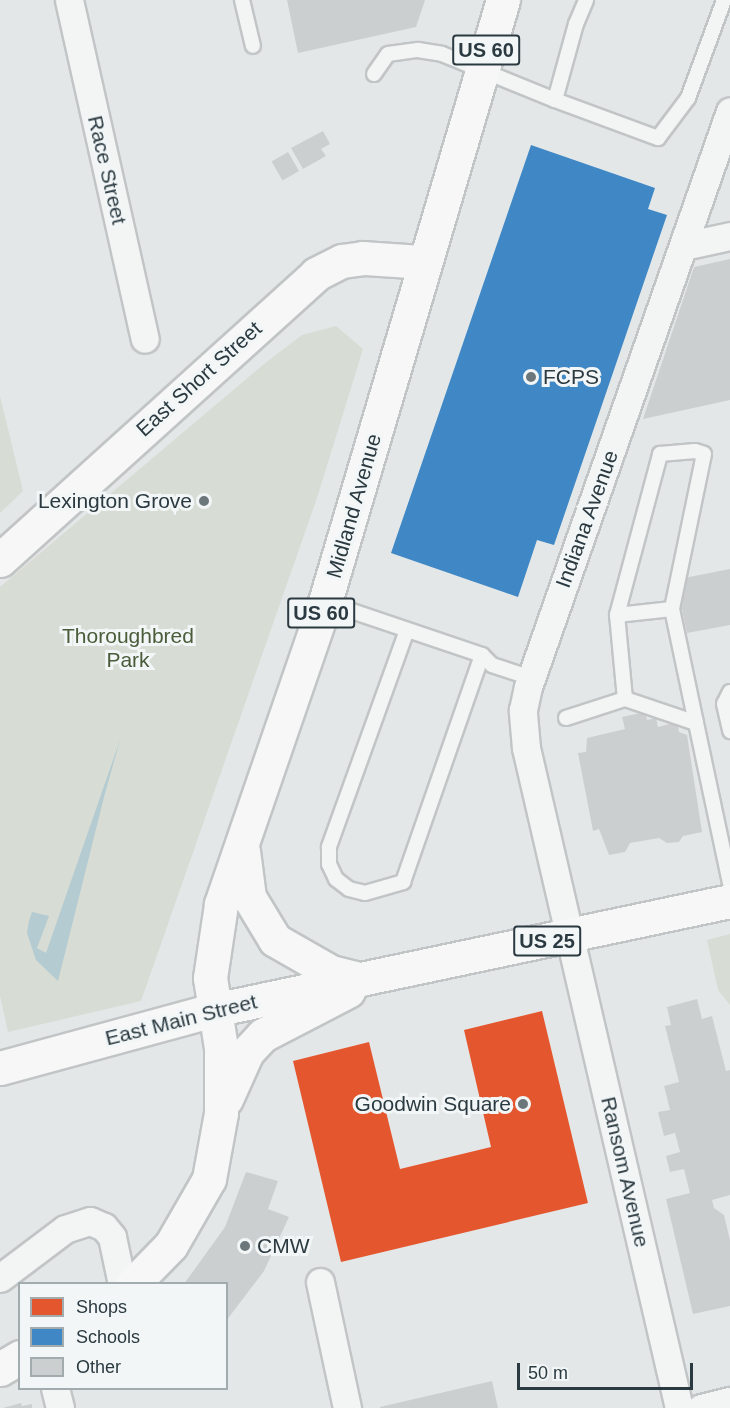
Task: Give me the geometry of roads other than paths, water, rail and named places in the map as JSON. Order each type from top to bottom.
[{"type":"main road","name":"Midland Avenue","points":[[221,1113],[221,1048],[210,978],[214,936],[242,834],[325,602],[503,0]]},
{"type":"main road","name":"East Short Street","points":[[0,560],[316,274],[342,261],[363,258],[424,262]]},
{"type":"main road","name":"East Main Street","points":[[242,834],[249,897],[275,940],[331,972],[364,980]]},
{"type":"main road","name":"East Main Street","points":[[0,1068],[214,1010],[730,901]]},
{"type":"main road","points":[[135,1282],[171,1245],[192,1214],[209,1179],[221,1113],[238,1068],[263,1035],[327,1005],[364,980]]},
{"type":"main road","points":[[0,1369],[18,1358]]},
{"type":"street","name":"Race Street","points":[[69,0],[145,339]]},
{"type":"street","name":"Indiana Avenue","points":[[571,936],[526,748],[523,710],[531,678],[730,111]]},
{"type":"street","points":[[684,246],[730,236]]},
{"type":"street","name":"Ransom Avenue","points":[[571,936],[679,1408]]},
{"type":"street","points":[[0,1278],[64,1229],[90,1221],[104,1227],[112,1238],[122,1282]]},
{"type":"street","points":[[320,1282],[347,1408]]},
{"type":"street","points":[[55,1390],[60,1408]]},
{"type":"street","points":[[701,1408],[730,1401]]},
{"type":"lane","points":[[242,0],[253,46]]},
{"type":"lane","points":[[555,100],[576,24],[586,0]]},
{"type":"lane","points":[[374,74],[388,54],[418,50],[442,54],[480,72],[658,138],[688,98],[724,0]]},
{"type":"lane","points":[[625,699],[617,615],[657,460],[660,454],[695,451],[704,454],[672,609],[730,884]]},
{"type":"lane","points":[[325,602],[482,655],[492,664],[531,678]]},
{"type":"lane","points":[[617,615],[672,609]]},
{"type":"lane","points":[[407,630],[329,847],[329,864],[336,879],[349,889],[365,893],[403,882],[482,655]]},
{"type":"lane","points":[[730,692],[724,705],[730,731]]},
{"type":"lane","points":[[566,718],[625,699],[696,723]]},
{"type":"water","points":[[120,740],[58,981],[36,960],[27,933],[29,921],[32,912],[49,916],[37,948],[46,953]]},
{"type":"place","name":"FCPS","points":[[531,377]]},
{"type":"place","name":"Lexington Grove","points":[[204,501]]},
{"type":"place","name":"Goodwin Square","points":[[523,1104]]},
{"type":"place","name":"CMW","points":[[245,1246]]},
{"type":"park label","name":"Thoroughbred Park","points":[[128,648]]}]
